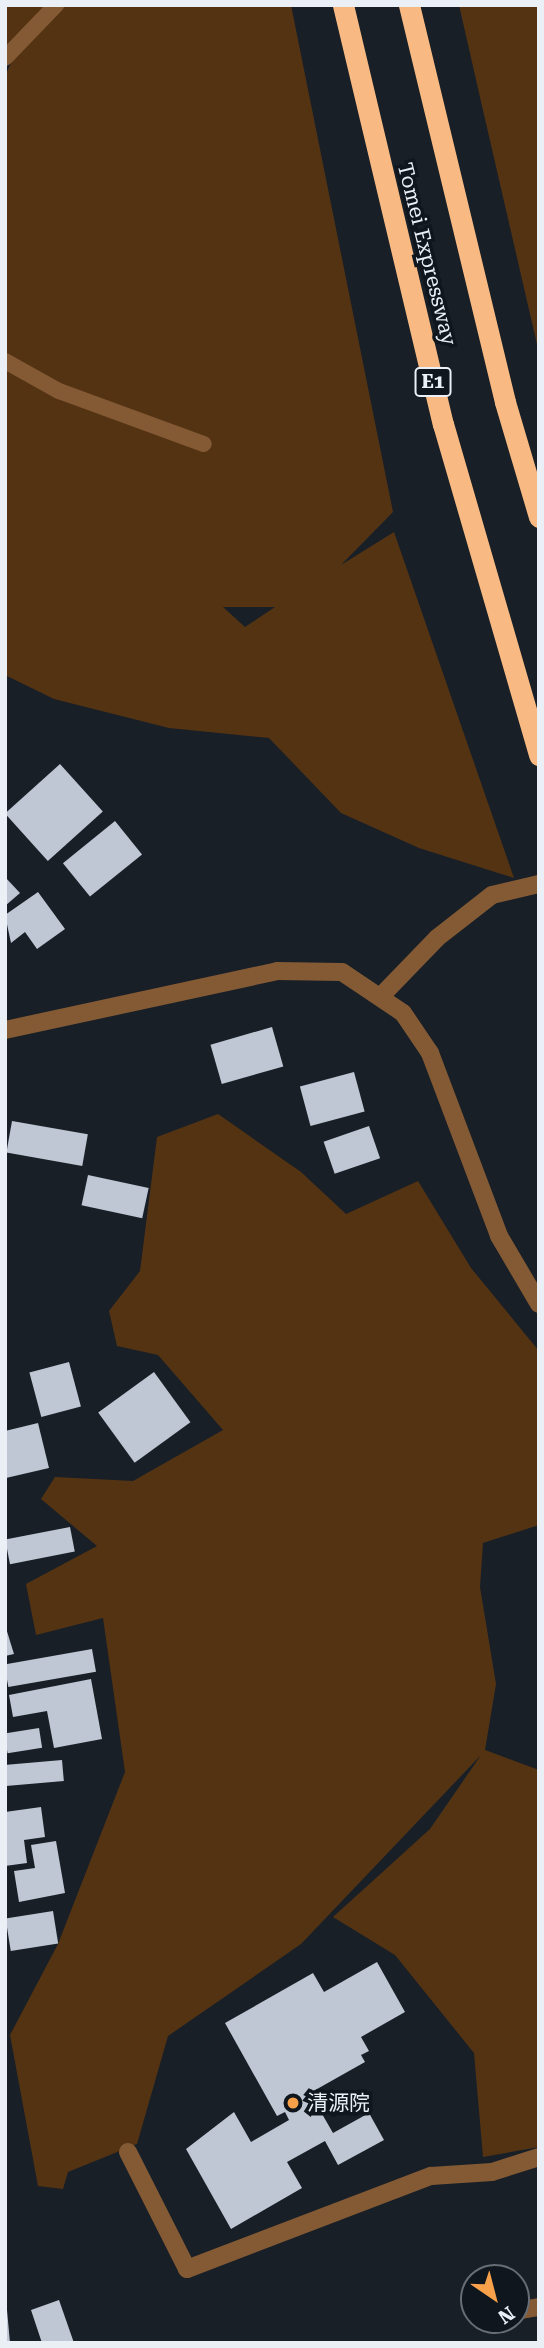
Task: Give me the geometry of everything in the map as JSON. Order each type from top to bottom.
[{"type":"highway","name":"Tomei Expressway","points":[[343,5],[443,424],[539,755]]},
{"type":"highway","name":"Tomei Expressway","points":[[409,5],[505,402],[539,517]]},
{"type":"street","points":[[382,995],[437,938],[492,895],[539,884]]},
{"type":"street","points":[[5,1030],[277,971],[342,972],[382,995],[430,1053],[499,1236],[539,1304]]},
{"type":"street","points":[[128,2152],[187,2269],[431,2176],[492,2172],[539,2157]]},
{"type":"lane","points":[[5,58],[56,5]]},
{"type":"lane","points":[[5,361],[59,391],[204,444]]},
{"type":"shaded area","points":[[5,5],[291,5],[393,512],[341,565],[394,532],[514,878],[419,848],[341,813],[269,738],[169,728],[54,699],[5,675],[5,76],[28,27],[5,53]],"holes":[[[223,607],[275,607],[245,627]]]},
{"type":"shaded area","points":[[459,5],[539,5],[539,353],[482,106]]},
{"type":"shaded area","points":[[218,1114],[301,1172],[346,1214],[418,1181],[471,1268],[539,1351],[539,1525],[483,1543],[480,1587],[496,1684],[485,1750],[539,1770],[539,2147],[483,2157],[474,2053],[395,1955],[333,1917],[430,1829],[481,1755],[301,1944],[168,2036],[137,2144],[68,2172],[63,2189],[38,2186],[10,2035],[58,1944],[125,1772],[103,1618],[36,1635],[26,1584],[97,1546],[41,1499],[55,1477],[133,1481],[223,1430],[158,1355],[117,1346],[109,1311],[140,1271],[157,1137]]},
{"type":"building","points":[[60,764],[103,812],[48,861],[5,814]]},
{"type":"building","points":[[115,821],[142,854],[90,897],[63,863]]},
{"type":"building","points":[[5,877],[20,893],[5,906]]},
{"type":"building","points":[[38,892],[65,929],[37,949],[25,932],[11,943],[5,915]]},
{"type":"building","points":[[272,1027],[283,1066],[222,1084],[210,1045]]},
{"type":"building","points":[[354,1072],[365,1112],[311,1126],[300,1086]]},
{"type":"building","points":[[12,1121],[88,1134],[82,1166],[6,1153]]},
{"type":"building","points":[[369,1126],[380,1158],[335,1174],[324,1142]]},
{"type":"building","points":[[88,1175],[149,1188],[142,1218],[82,1205]]},
{"type":"building","points":[[69,1362],[81,1406],[41,1417],[29,1373]]},
{"type":"building","points":[[154,1372],[190,1422],[135,1463],[98,1413]]},
{"type":"building","points":[[38,1423],[49,1468],[6,1478],[5,1431]]},
{"type":"building","points":[[70,1527],[75,1552],[10,1564],[5,1540]]},
{"type":"building","points":[[5,1625],[14,1654],[5,1656]]},
{"type":"building","points":[[92,1649],[96,1672],[8,1687],[5,1664]]},
{"type":"building","points":[[91,1679],[102,1739],[54,1748],[47,1711],[13,1717],[9,1695]]},
{"type":"building","points":[[39,1728],[42,1748],[8,1753],[5,1733]]},
{"type":"building","points":[[62,1760],[64,1781],[6,1786],[5,1765]]},
{"type":"building","points":[[41,1807],[45,1837],[24,1840],[27,1863],[5,1866],[5,1812]]},
{"type":"building","points":[[56,1841],[65,1893],[19,1902],[14,1871],[35,1868],[31,1845]]},
{"type":"building","points":[[53,1911],[58,1944],[11,1951],[6,1919]]},
{"type":"building","name":"清源院","points":[[377,1962],[405,2012],[361,2037],[369,2051],[361,2055],[365,2062],[310,2093],[333,2133],[369,2113],[384,2140],[338,2165],[325,2141],[287,2162],[302,2188],[231,2229],[186,2149],[234,2112],[251,2142],[289,2120],[285,2112],[277,2116],[225,2023],[313,1973],[324,1992]]},
{"type":"building","points":[[59,2300],[74,2343],[42,2343],[31,2310]]},
{"type":"building","points":[[7,2310],[10,2343],[5,2343]]},
{"type":"place","name":"清源院","points":[[293,2103]]}]
